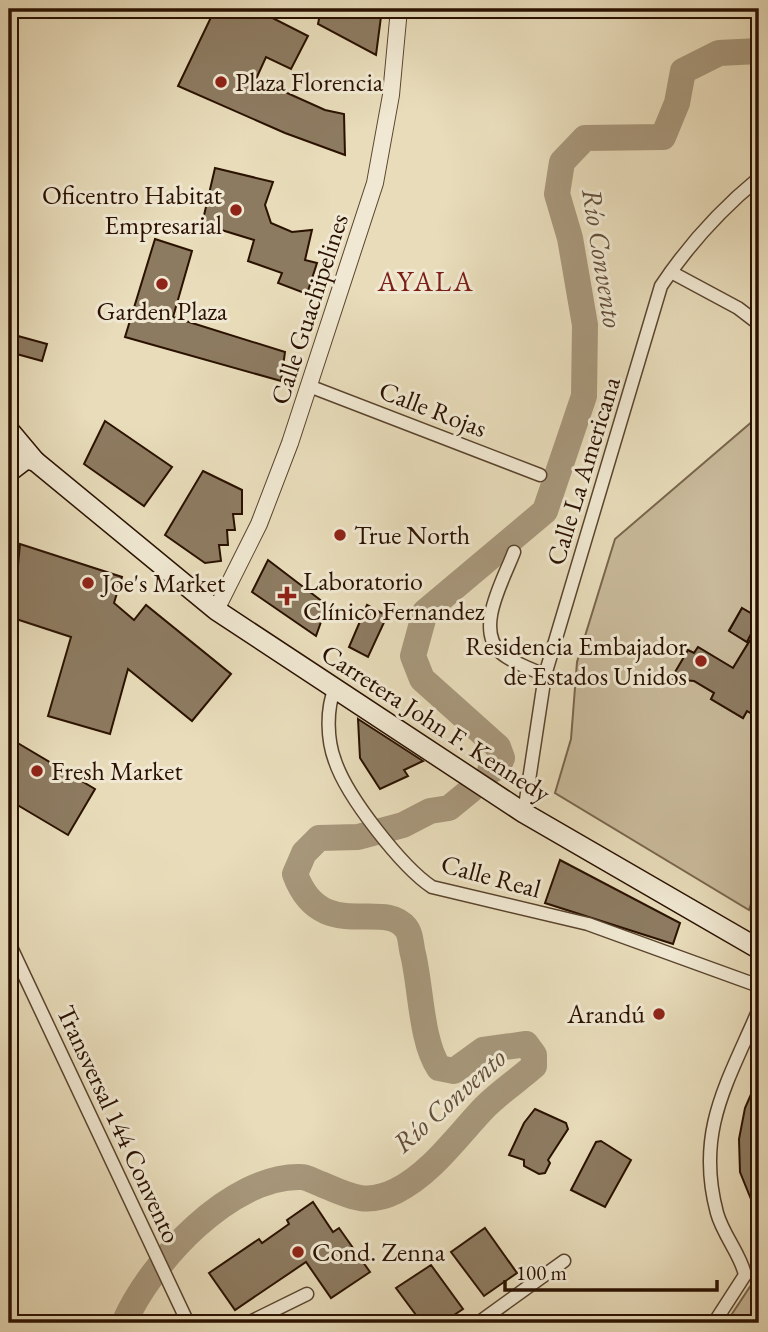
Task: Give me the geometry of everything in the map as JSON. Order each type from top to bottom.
[{"type":"main road","name":"Carretera John F. Kennedy","points":[[9,430],[35,461],[216,610],[524,813],[759,949]]},
{"type":"main road","points":[[9,472],[26,459],[35,461]]},
{"type":"street","name":"Calle Guachipelines","points":[[216,610],[259,524],[309,386],[375,183],[391,95],[399,9]]},
{"type":"street","name":"Calle La Americana","points":[[524,813],[545,675],[661,286],[695,238],[727,204],[759,178]]},
{"type":"street","points":[[671,272],[738,308],[759,324]]},
{"type":"street","name":"Calle Rojas","points":[[309,386],[540,475]]},
{"type":"street","points":[[514,552],[497,596],[490,624],[490,638],[500,652],[545,675]]},
{"type":"street","name":"Calle Real","points":[[335,688],[328,704],[334,760],[344,780],[415,876],[432,887],[588,924],[759,986]]},
{"type":"street","name":"Transversal 144 Convento","points":[[9,943],[188,1323]]},
{"type":"street","points":[[714,1323],[745,1275],[742,1263],[733,1252],[718,1215],[709,1178],[709,1141],[715,1111],[759,1009]]},
{"type":"street","points":[[478,1323],[564,1261]]},
{"type":"street","points":[[225,1323],[248,1323],[307,1294]]},
{"type":"shaded area","points":[[754,420],[759,423],[759,618],[742,608],[729,630],[748,643],[733,668],[698,647],[694,653],[688,650],[694,681],[714,693],[711,699],[743,718],[747,711],[759,718],[759,880],[749,910],[555,793],[571,739],[577,662],[615,539]]},
{"type":"shaded area","points":[[759,1273],[759,1323],[726,1323]]},
{"type":"building","name":"Plaza Florencia","points":[[215,9],[255,9],[308,36],[291,69],[266,57],[256,79],[325,110],[344,114],[345,155],[285,133],[178,86]]},
{"type":"building","points":[[321,9],[382,9],[376,55],[318,24]]},
{"type":"building","name":"Oficentro Habitat Empresarial","points":[[215,168],[273,182],[265,205],[271,223],[292,232],[312,230],[305,260],[317,263],[307,294],[278,283],[282,273],[248,261],[254,240],[202,224]]},
{"type":"building","name":"Garden Plaza","points":[[155,239],[192,251],[173,317],[285,352],[281,381],[125,337]]},
{"type":"building","points":[[18,336],[47,344],[42,361],[13,353]]},
{"type":"building","points":[[105,421],[172,467],[144,506],[84,464]]},
{"type":"building","points":[[203,471],[242,490],[242,514],[233,514],[235,530],[227,530],[228,545],[219,545],[221,561],[205,563],[165,535]]},
{"type":"building","points":[[20,544],[122,577],[114,603],[134,620],[146,605],[231,674],[192,721],[128,669],[110,734],[48,716],[71,637],[13,618]]},
{"type":"building","points":[[268,560],[327,605],[316,636],[252,592]]},
{"type":"building","points":[[367,605],[387,616],[368,657],[349,647]]},
{"type":"building","points":[[742,608],[759,618],[747,642],[729,631]]},
{"type":"building","name":"Residencia Embajador de Estados Unidos","points":[[752,637],[759,641],[759,718],[747,711],[743,718],[711,699],[714,693],[694,681],[671,679],[688,650],[694,653],[698,647],[733,668]]},
{"type":"building","points":[[358,719],[423,761],[404,770],[408,776],[380,789],[360,758]]},
{"type":"building","name":"Fresh Market","points":[[16,742],[95,789],[68,835],[9,800],[9,755]]},
{"type":"building","points":[[560,860],[680,923],[673,944],[545,903]]},
{"type":"building","points":[[759,1076],[759,1219],[740,1172],[739,1139],[745,1108]]},
{"type":"building","points":[[535,1109],[566,1123],[568,1129],[548,1160],[550,1163],[545,1173],[539,1174],[524,1166],[524,1160],[509,1155],[524,1123]]},
{"type":"building","points":[[601,1141],[631,1160],[605,1207],[571,1190],[596,1142]]},
{"type":"building","name":"Cond. Zenna","points":[[313,1202],[333,1232],[339,1228],[370,1272],[331,1298],[306,1262],[235,1310],[209,1273],[259,1239],[262,1243],[289,1224],[287,1220]]},
{"type":"building","points":[[485,1228],[517,1273],[484,1296],[451,1252]]},
{"type":"building","points":[[431,1265],[463,1309],[442,1323],[422,1323],[396,1288]]},
{"type":"waterway","name":"Río Convento","points":[[490,771],[498,767],[502,758],[498,747],[422,679],[413,656],[425,612],[545,511],[584,396],[585,325],[570,238],[557,194],[562,162],[585,138],[663,137],[677,103],[683,71],[719,53],[759,51]]},
{"type":"waterway","name":"Río Convento","points":[[124,1323],[136,1299],[173,1250],[221,1206],[274,1180],[301,1177],[358,1198],[376,1198],[396,1191],[433,1164],[485,1107],[534,1066],[534,1055],[526,1044],[483,1050],[454,1071],[439,1068],[428,1044],[416,967],[406,928],[396,920],[335,914],[320,908],[306,895],[295,874],[304,853],[319,838],[358,837],[403,825],[430,811],[449,808],[471,790]]},
{"type":"place","name":"Plaza Florencia","points":[[221,82]]},
{"type":"place","name":"Oficentro Habitat Empresarial","points":[[236,210]]},
{"type":"place","name":"Garden Plaza","points":[[162,284]]},
{"type":"place","name":"True North","points":[[340,535]]},
{"type":"place","name":"Joe's Market","points":[[88,583]]},
{"type":"place","name":"Laboratorio Clínico Fernandez","points":[[287,596]]},
{"type":"place","name":"Residencia Embajador de Estados Unidos","points":[[701,661]]},
{"type":"place","name":"Fresh Market","points":[[37,771]]},
{"type":"place","name":"Arandú","points":[[659,1014]]},
{"type":"place","name":"Cond. Zenna","points":[[298,1252]]},
{"type":"district","name":"AYALA","points":[[426,281]]}]
